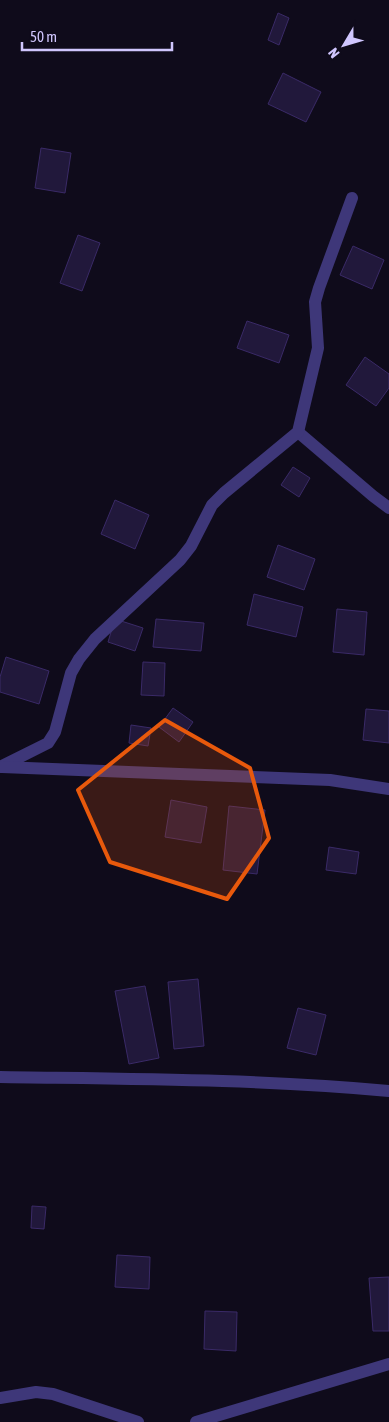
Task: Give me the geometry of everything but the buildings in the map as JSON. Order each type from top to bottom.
[{"type":"street","points":[[0,767],[48,743],[56,732],[71,673],[78,659],[95,639],[180,560],[191,546],[212,505],[224,492],[298,432],[318,348],[315,302],[352,198]]},
{"type":"street","points":[[298,432],[389,508]]},
{"type":"street","points":[[0,767],[330,780],[389,789]]},
{"type":"street","points":[[0,1077],[204,1080],[389,1091]]},
{"type":"street","points":[[196,1422],[389,1364]]},
{"type":"street","points":[[0,1398],[36,1392],[53,1394],[138,1422]]},
{"type":"highlighted area","points":[[165,720],[250,768],[269,838],[227,899],[110,862],[78,790]]}]
